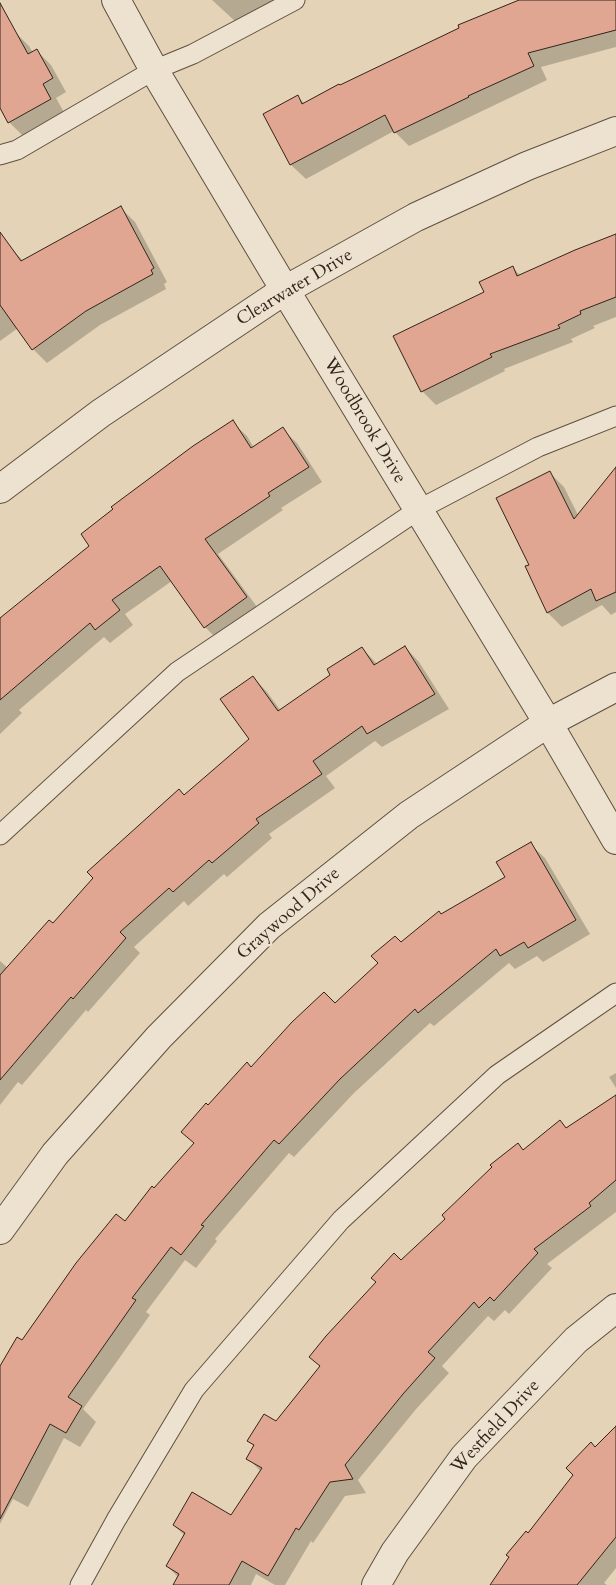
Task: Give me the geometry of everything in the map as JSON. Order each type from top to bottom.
[{"type":"street","name":"Woodbrook Drive","points":[[116,0],[154,70],[548,723],[616,840]]},
{"type":"street","name":"Clearwater Drive","points":[[0,489],[101,413],[285,290],[416,217],[527,166],[616,131]]},
{"type":"street","name":"Graywood Drive","points":[[0,1230],[55,1154],[159,1037],[269,926],[408,815],[548,723],[616,687]]},
{"type":"street","name":"Westfield Drive","points":[[376,1585],[396,1552],[464,1457],[576,1340],[616,1308]]},
{"type":"lane","points":[[0,155],[17,150],[154,70],[193,54],[295,0]]},
{"type":"lane","points":[[0,835],[177,672],[418,510],[538,447],[616,416]]},
{"type":"lane","points":[[80,1585],[116,1520],[194,1390],[341,1220],[497,1075],[616,992]]},
{"type":"building","points":[[519,0],[616,0],[616,30],[528,53],[534,66],[394,133],[385,115],[290,165],[263,114],[298,95],[302,104],[339,84],[459,28],[458,25]]},
{"type":"building","points":[[0,3],[28,54],[37,49],[53,78],[43,84],[51,99],[8,123],[0,108]]},
{"type":"building","points":[[121,206],[154,268],[151,270],[153,274],[86,311],[32,350],[0,305],[0,232],[21,261]]},
{"type":"building","points":[[616,234],[616,297],[580,311],[581,314],[558,325],[560,328],[490,354],[492,357],[421,392],[393,336],[484,292],[479,282],[513,266],[517,276]]},
{"type":"building","points":[[233,420],[251,448],[283,427],[309,467],[268,493],[270,496],[205,539],[247,597],[204,628],[160,566],[112,600],[120,610],[95,630],[90,623],[0,700],[0,618],[89,546],[81,534],[113,509],[111,507],[193,446]]},
{"type":"building","points":[[616,467],[616,592],[596,601],[591,589],[547,613],[525,566],[529,565],[496,498],[550,471],[574,519]]},
{"type":"building","points":[[405,646],[435,694],[367,734],[362,726],[313,761],[322,774],[256,819],[259,823],[212,863],[209,860],[173,892],[169,888],[120,932],[126,938],[73,999],[71,997],[0,1080],[0,975],[49,920],[53,923],[93,878],[87,872],[179,789],[184,795],[249,739],[220,699],[253,676],[278,711],[330,675],[327,669],[362,647],[374,665]]},
{"type":"building","points":[[531,842],[576,920],[528,948],[524,942],[500,956],[496,949],[418,1013],[415,1009],[340,1079],[279,1144],[274,1140],[201,1225],[204,1226],[181,1255],[171,1247],[132,1298],[136,1300],[68,1397],[82,1406],[66,1433],[50,1424],[0,1519],[0,1366],[17,1337],[22,1340],[76,1263],[116,1214],[125,1221],[152,1186],[154,1188],[194,1143],[181,1132],[206,1103],[208,1105],[247,1062],[251,1067],[292,1022],[324,992],[335,1003],[378,963],[371,956],[395,936],[401,942],[439,911],[441,914],[505,877],[496,862]]},
{"type":"building","points":[[616,1095],[616,1180],[589,1203],[591,1206],[534,1249],[538,1253],[494,1301],[490,1297],[479,1308],[474,1302],[428,1352],[435,1358],[345,1465],[353,1479],[330,1482],[299,1530],[296,1528],[268,1576],[242,1561],[229,1585],[173,1585],[179,1574],[166,1566],[185,1533],[173,1525],[192,1492],[231,1515],[262,1468],[246,1459],[254,1445],[247,1441],[264,1414],[276,1421],[320,1366],[309,1357],[376,1282],[371,1278],[394,1253],[401,1260],[445,1219],[442,1215],[492,1167],[490,1165],[518,1143],[523,1150],[560,1120],[566,1128]]},
{"type":"building","points":[[616,1426],[616,1537],[577,1585],[490,1585],[509,1557],[506,1555],[526,1531],[528,1533],[573,1475],[566,1468],[591,1442],[595,1447]]}]
